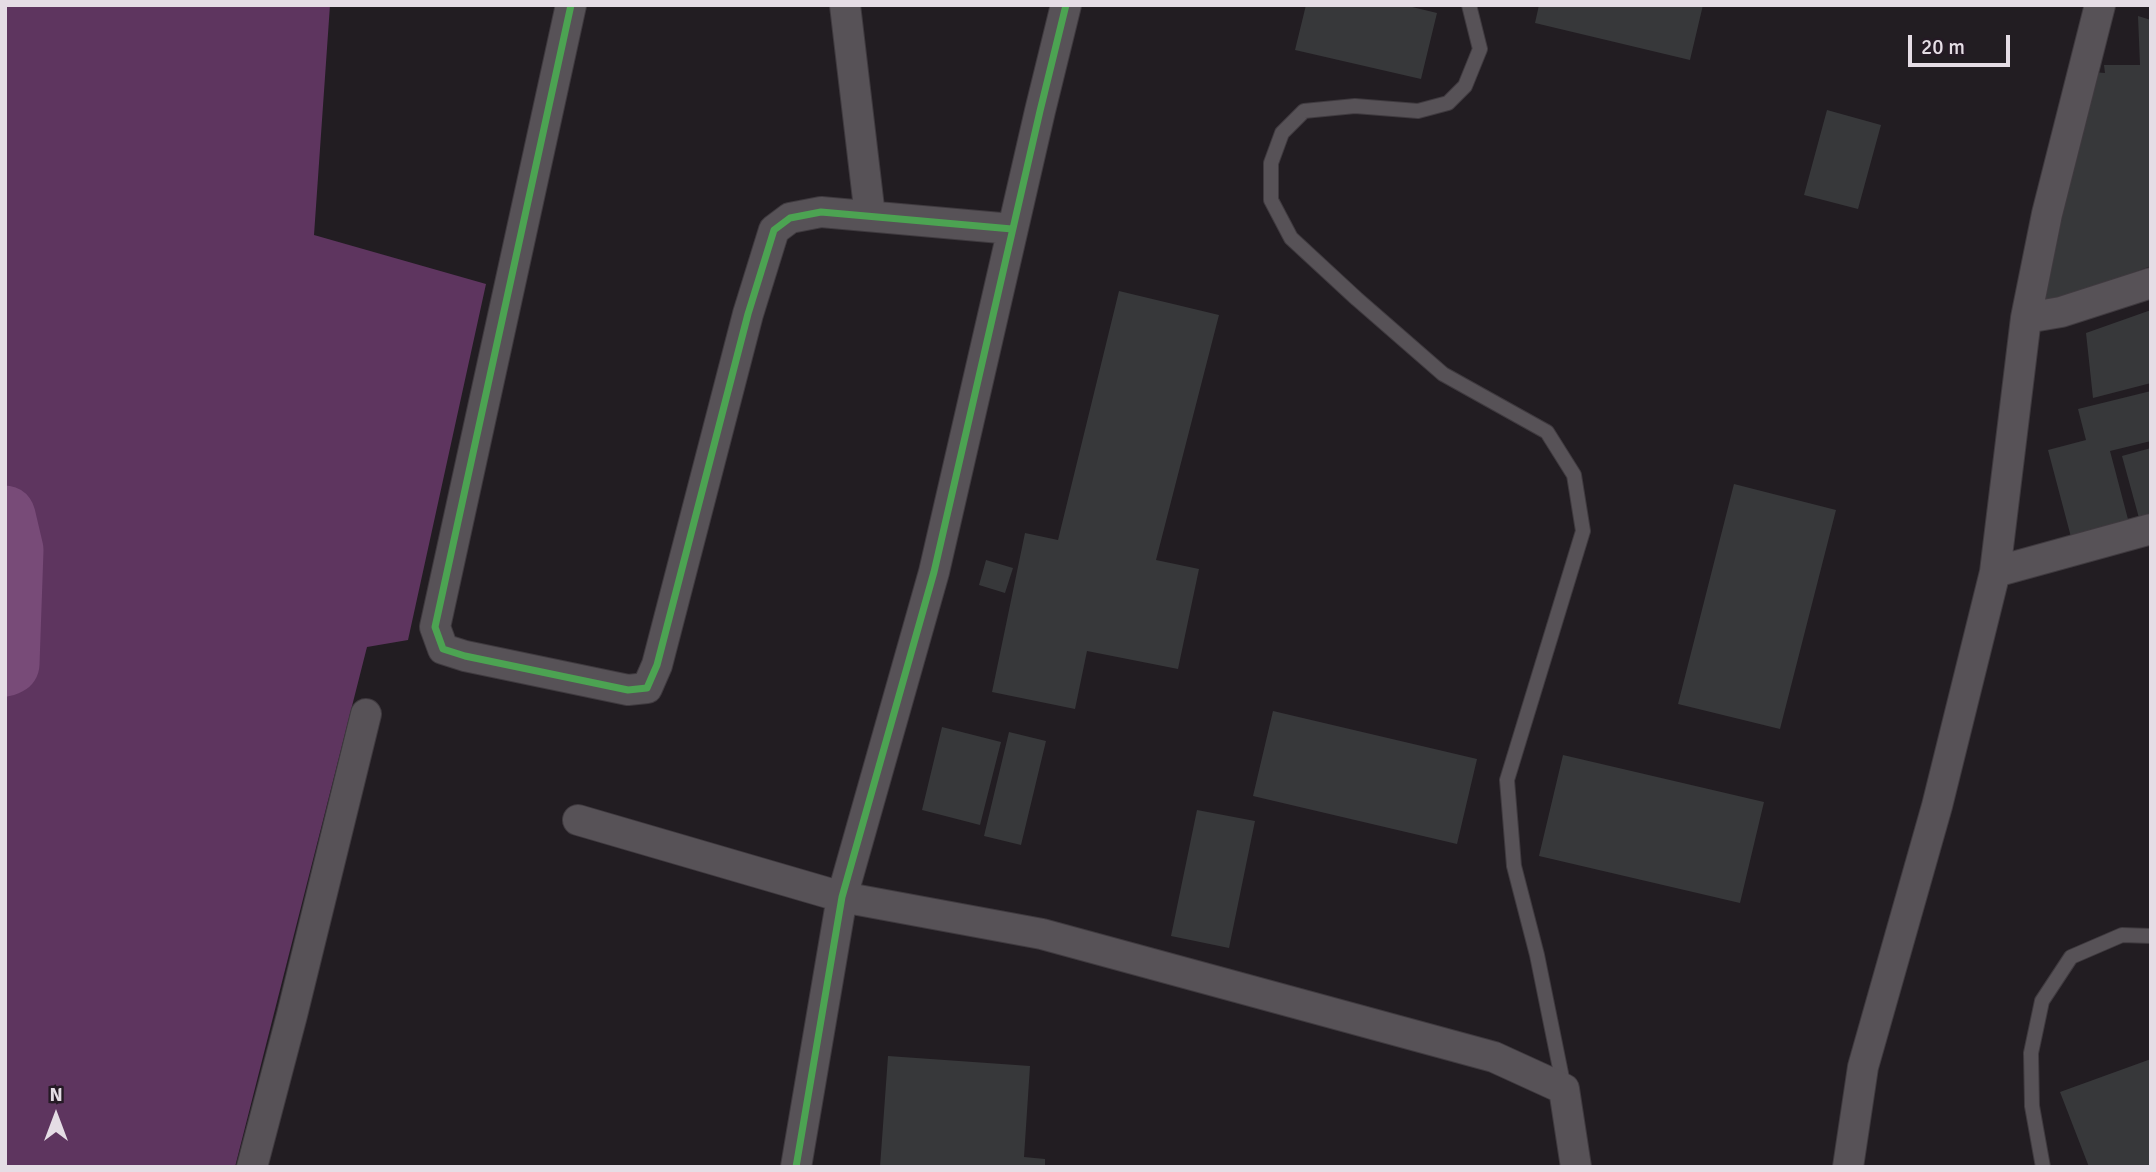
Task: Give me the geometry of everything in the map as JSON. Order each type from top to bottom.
[{"type":"street","points":[[571,5],[435,627],[443,649],[628,691],[647,688],[657,665],[748,314],[774,230],[790,218],[821,212],[1012,229]]},
{"type":"street","points":[[845,5],[870,216]]},
{"type":"street","points":[[796,1167],[842,897],[934,572],[1066,5]]},
{"type":"street","points":[[1848,1167],[1863,1067],[1937,806],[1995,572],[2026,318],[2047,214],[2100,5]]},
{"type":"street","points":[[2026,318],[2061,312],[2151,283]]},
{"type":"street","points":[[1995,572],[2151,529]]},
{"type":"street","points":[[252,1167],[299,989],[366,714]]},
{"type":"street","points":[[578,820],[842,897],[1042,934],[1494,1057],[1564,1089],[1576,1167]]},
{"type":"lane","points":[[1469,5],[1480,49],[1465,86],[1448,103],[1418,111],[1355,106],[1304,111],[1282,133],[1272,163],[1272,200],[1291,238],[1356,299],[1443,374],[1547,432],[1574,475],[1583,531],[1507,780],[1514,866],[1537,955],[1564,1089]]},
{"type":"lane","points":[[2043,1167],[2032,1106],[2031,1053],[2042,1001],[2071,957],[2122,935],[2151,936]]},
{"type":"shaded area","points":[[5,5],[330,5],[314,235],[486,284],[408,640],[367,647],[235,1167],[5,1167]]},
{"type":"building","points":[[1306,5],[1404,5],[1437,13],[1421,79],[1295,50]]},
{"type":"building","points":[[1539,5],[1703,5],[1690,60],[1535,23]]},
{"type":"building","points":[[2138,16],[2151,20],[2151,266],[2042,306],[2092,72],[2105,73],[2104,65],[2140,65]]},
{"type":"building","points":[[1827,110],[1881,125],[1858,209],[1804,195]]},
{"type":"building","points":[[1119,291],[1219,315],[1156,560],[1199,569],[1178,669],[1087,651],[1075,709],[992,692],[1025,533],[1058,540]]},
{"type":"building","points":[[2151,310],[2151,383],[2093,398],[2086,333]]},
{"type":"building","points":[[2151,391],[2151,441],[2110,451],[2129,523],[2071,537],[2048,450],[2086,440],[2078,409]]},
{"type":"building","points":[[2151,448],[2151,515],[2139,518],[2122,456]]},
{"type":"building","points":[[1734,484],[1836,510],[1780,729],[1678,704]]},
{"type":"building","points":[[986,560],[1013,568],[1005,593],[979,585]]},
{"type":"building","points":[[1273,711],[1477,759],[1457,844],[1253,796]]},
{"type":"building","points":[[942,727],[1001,742],[980,825],[922,810]]},
{"type":"building","points":[[1009,732],[1046,741],[1021,845],[984,836]]},
{"type":"building","points":[[1563,755],[1764,802],[1740,903],[1539,856]]},
{"type":"building","points":[[1197,810],[1255,821],[1229,948],[1171,936]]},
{"type":"building","points":[[888,1056],[1030,1066],[1024,1157],[1045,1159],[1045,1167],[880,1167]]},
{"type":"building","points":[[2151,1059],[2151,1167],[2089,1167],[2060,1092]]},
{"type":"waterway","points":[[5,516],[13,550],[9,664],[5,666]]},
{"type":"cycle path","points":[[571,5],[435,627],[443,649],[628,690],[647,688],[657,665],[748,314],[774,230],[790,218],[821,212],[1012,229]]},
{"type":"cycle path","points":[[796,1167],[842,897],[934,572],[1066,5]]}]
